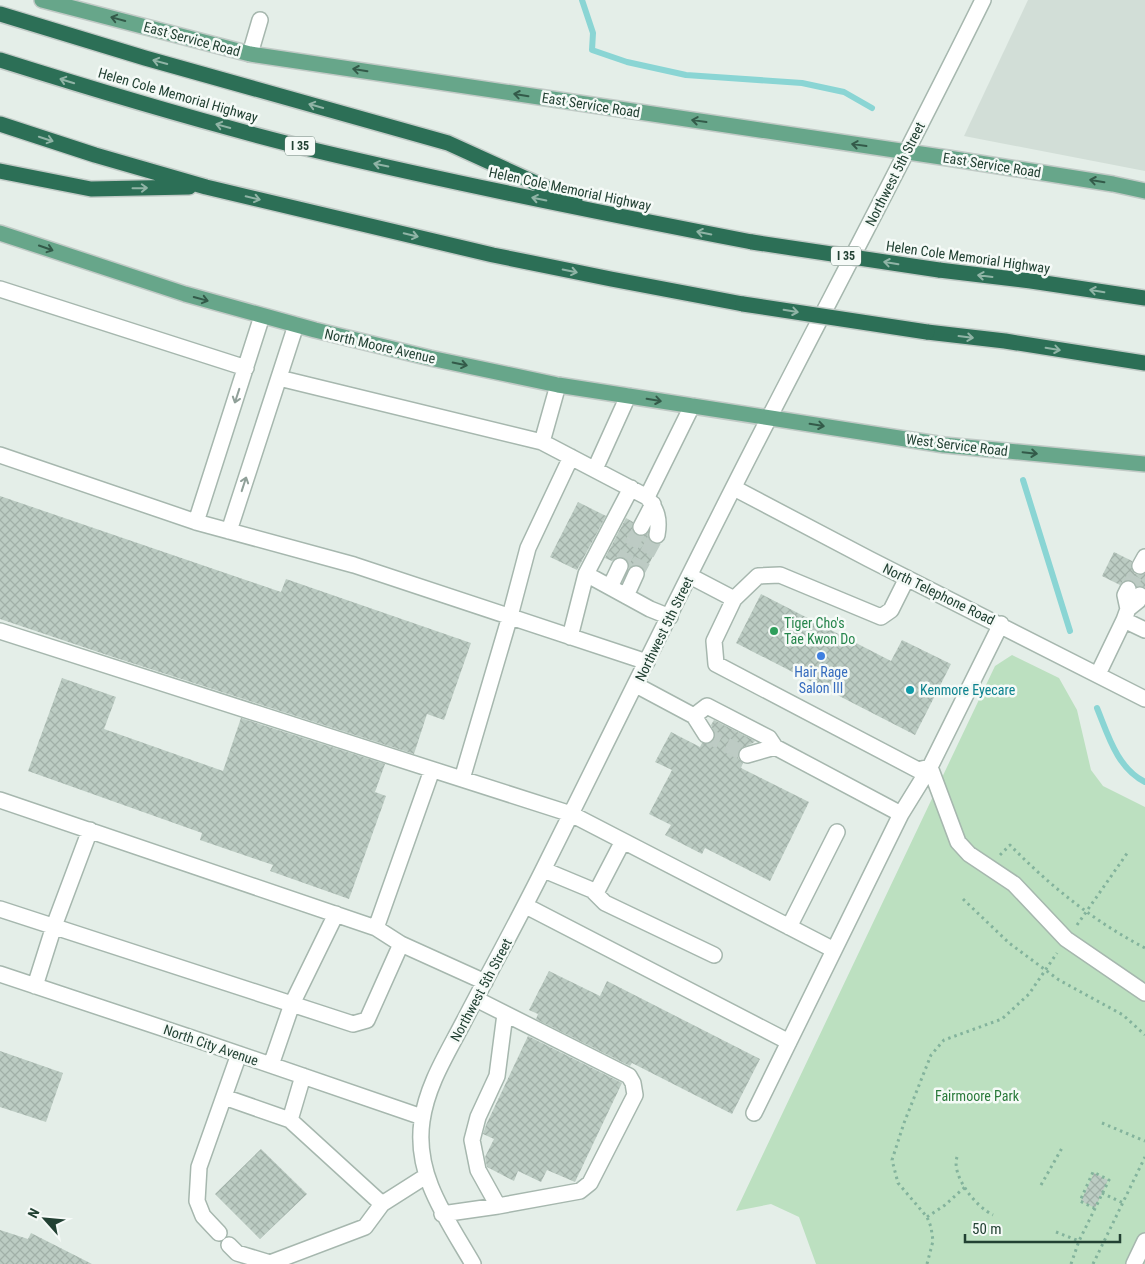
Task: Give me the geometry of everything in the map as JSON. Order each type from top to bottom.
[{"type":"highway","points":[[0,14],[145,58],[448,143],[604,214]]},
{"type":"highway","name":"Helen Cole Memorial Highway","points":[[0,60],[138,103],[317,151],[604,214],[752,242],[1145,298]]},
{"type":"highway","points":[[0,124],[95,155],[206,187],[492,255],[743,304],[1145,362]]},
{"type":"highway","points":[[0,172],[91,188],[206,187]]},
{"type":"main road","name":"East Service Road","points":[[42,0],[250,54],[908,152],[1145,190]]},
{"type":"main road","name":"North Moore Avenue","points":[[0,233],[185,294],[296,325],[430,358],[558,384],[769,417]]},
{"type":"main road","name":"West Service Road","points":[[769,417],[944,445],[1145,464]]},
{"type":"street","name":"Northwest 5th Street","points":[[473,1264],[442,1214],[426,1176],[420,1140],[422,1117],[431,1083],[526,906],[769,417],[908,152],[983,0]]},
{"type":"street","points":[[250,54],[260,20]]},
{"type":"street","points":[[0,289],[246,368]]},
{"type":"street","points":[[196,522],[262,316]]},
{"type":"street","points":[[229,531],[296,325]]},
{"type":"street","points":[[279,378],[542,442],[631,488],[650,500],[660,521],[657,535]]},
{"type":"street","points":[[542,442],[558,384]]},
{"type":"street","points":[[595,469],[628,396]]},
{"type":"street","points":[[641,527],[650,500],[692,406]]},
{"type":"street","points":[[0,455],[196,522],[354,564],[647,662]]},
{"type":"street","points":[[462,779],[528,548],[571,457]]},
{"type":"street","points":[[570,637],[586,574],[631,488]]},
{"type":"street","name":"North Telephone Road","points":[[734,488],[1145,698]]},
{"type":"street","points":[[610,587],[620,566]]},
{"type":"street","points":[[586,574],[670,617]]},
{"type":"street","points":[[626,596],[636,574]]},
{"type":"street","points":[[908,578],[891,610],[881,617],[780,575],[758,576],[734,599],[714,641],[716,664],[918,770],[930,767]]},
{"type":"street","points":[[690,576],[734,599]]},
{"type":"street","points":[[1092,672],[1126,614],[1125,595],[1134,592]]},
{"type":"street","points":[[1126,614],[1145,630]]},
{"type":"street","points":[[754,1113],[900,814],[930,767],[1001,624]]},
{"type":"street","points":[[0,631],[571,814],[834,950]]},
{"type":"street","points":[[636,686],[694,716],[706,735]]},
{"type":"street","points":[[694,716],[707,706],[769,738],[775,747],[900,814]]},
{"type":"street","points":[[747,755],[775,747]]},
{"type":"street","points":[[930,767],[958,842],[969,854],[1014,884],[1066,939],[1145,993]]},
{"type":"street","points":[[376,928],[432,770]]},
{"type":"street","points":[[0,800],[376,928],[401,944],[485,982]]},
{"type":"street","points":[[35,986],[54,926],[90,830]]},
{"type":"street","points":[[789,927],[837,832]]},
{"type":"street","points":[[592,890],[598,889],[623,841]]},
{"type":"street","points":[[544,870],[592,890],[605,903],[714,955]]},
{"type":"street","points":[[526,906],[789,1042]]},
{"type":"street","points":[[0,909],[353,1024],[367,1020],[401,944]]},
{"type":"street","points":[[271,1066],[292,1004],[336,914]]},
{"type":"street","name":"North City Avenue","points":[[0,974],[422,1117]]},
{"type":"street","points":[[442,1214],[580,1191],[590,1183],[635,1095],[633,1083],[629,1076],[476,999]]},
{"type":"street","points":[[498,1206],[478,1170],[472,1140],[478,1117],[497,1076],[505,1014]]},
{"type":"street","points":[[219,1233],[204,1216],[197,1201],[199,1167],[239,1054]]},
{"type":"street","points":[[290,1120],[302,1076]]},
{"type":"street","points":[[224,1097],[290,1120],[382,1204]]},
{"type":"street","points":[[230,1245],[237,1253],[270,1262],[365,1227],[382,1204],[426,1176]]},
{"type":"street","points":[[1134,1264],[1145,1241]]},
{"type":"path","points":[[996,859],[1010,845],[1068,898],[1125,938],[1145,948]]},
{"type":"path","points":[[1074,929],[1128,852]]},
{"type":"path","points":[[963,899],[1009,943],[1060,980],[1123,1015],[1145,1035]]},
{"type":"path","points":[[927,1264],[933,1241],[931,1227],[927,1217],[898,1183],[892,1160],[904,1123],[931,1055],[944,1040],[1002,1018],[1029,994],[1058,950]]},
{"type":"path","points":[[1102,1123],[1145,1141]]},
{"type":"path","points":[[1041,1185],[1062,1148]]},
{"type":"path","points":[[957,1157],[955,1163],[956,1173],[976,1202],[992,1215]]},
{"type":"path","points":[[1093,1264],[1145,1157]]},
{"type":"path","points":[[1071,1264],[1079,1241],[1109,1180],[1094,1172],[1080,1201],[1094,1208]]},
{"type":"path","points":[[927,1217],[945,1205],[965,1187]]},
{"type":"path","points":[[1102,1193],[1123,1203]]},
{"type":"path","points":[[1056,1232],[1079,1241]]},
{"type":"shaded area","points":[[1028,0],[1145,0],[1145,171],[964,136]]},
{"type":"green space","name":"Fairmoore Park","points":[[1012,655],[1059,678],[1077,710],[1091,770],[1103,786],[1145,807],[1145,1264],[816,1264],[799,1217],[771,1204],[736,1211],[995,666]]},
{"type":"building","points":[[0,496],[281,592],[286,579],[471,643],[444,720],[427,714],[414,754],[0,619]]},
{"type":"building","points":[[578,502],[606,516],[577,570],[550,557]]},
{"type":"building","points":[[626,518],[633,522],[632,528],[636,535],[642,536],[648,533],[651,542],[659,544],[645,572],[639,565],[629,568],[628,561],[624,557],[619,557],[612,561],[605,558]]},
{"type":"building","points":[[1114,552],[1132,561],[1131,567],[1135,574],[1145,574],[1145,587],[1137,586],[1133,581],[1128,580],[1123,581],[1120,585],[1102,576]]},
{"type":"building","points":[[761,594],[891,661],[902,640],[951,664],[915,735],[736,643]]},
{"type":"building","points":[[62,678],[116,697],[104,729],[223,771],[241,718],[385,764],[375,792],[386,796],[349,899],[270,871],[273,865],[200,840],[202,833],[28,771]]},
{"type":"building","points":[[714,720],[755,741],[741,748],[738,752],[738,758],[743,763],[741,768],[809,802],[770,881],[705,848],[702,854],[665,835],[671,825],[649,814],[672,770],[655,762],[671,732],[700,747],[702,743],[711,743],[714,739],[715,734],[711,725]]},
{"type":"building","points":[[549,971],[600,996],[607,981],[760,1059],[732,1114],[632,1063],[630,1066],[536,1019],[538,1014],[529,1010]]},
{"type":"building","points":[[528,1036],[622,1083],[575,1182],[547,1170],[541,1182],[518,1171],[514,1181],[487,1167],[485,1157],[494,1139],[483,1134]]},
{"type":"building","points":[[0,1051],[63,1073],[46,1122],[0,1107]]},
{"type":"building","points":[[261,1149],[307,1194],[260,1239],[215,1194]]},
{"type":"building","points":[[1094,1173],[1108,1180],[1095,1208],[1081,1201]]},
{"type":"building","points":[[0,1230],[28,1239],[31,1233],[92,1264],[0,1264]]},
{"type":"waterway","points":[[582,0],[593,33],[592,50],[627,62],[686,75],[802,83],[844,92],[872,108]]},
{"type":"waterway","points":[[1023,480],[1070,631]]},
{"type":"waterway","points":[[1097,708],[1120,760],[1135,776],[1145,782]]},
{"type":"tunnel","points":[[620,566],[641,527]]},
{"type":"tunnel","points":[[636,574],[657,535]]},
{"type":"tunnel","points":[[1128,589],[1140,566]]},
{"type":"tunnel","points":[[706,735],[747,755]]},
{"type":"place","name":"Tiger Cho's Tae Kwon Do","points":[[774,631]]},
{"type":"place","name":"Hair Rage Salon III","points":[[821,656]]},
{"type":"place","name":"Kenmore Eyecare","points":[[910,690]]}]
